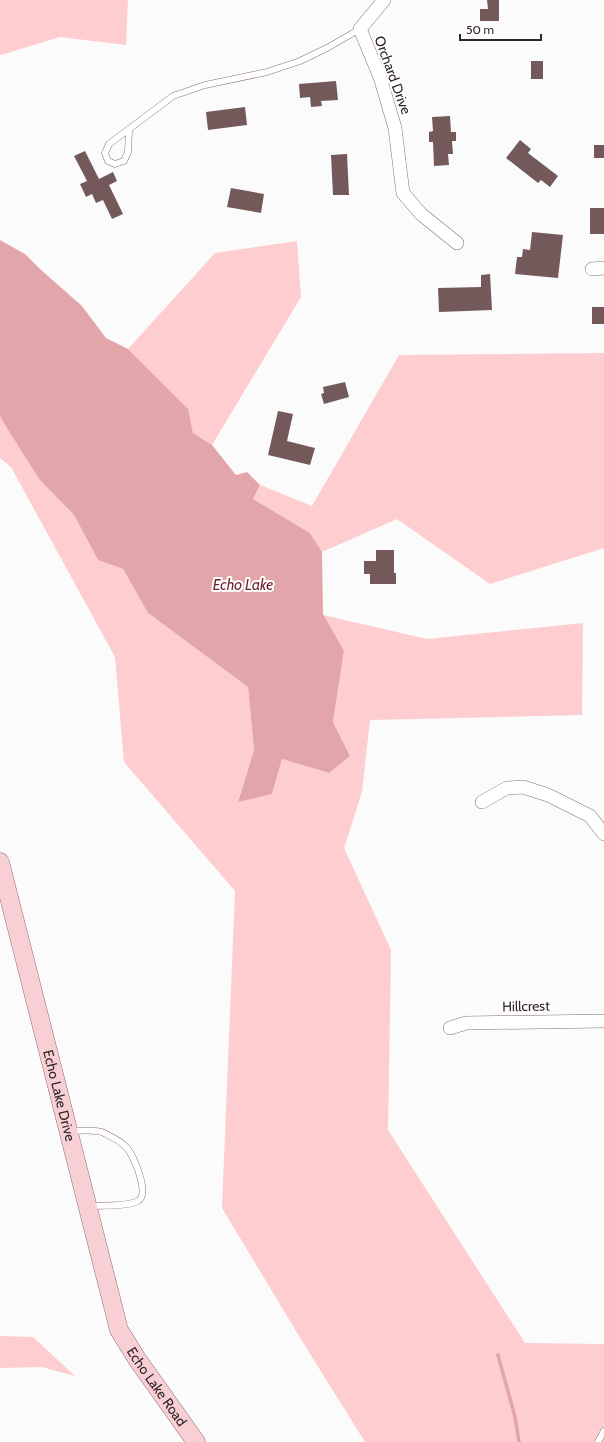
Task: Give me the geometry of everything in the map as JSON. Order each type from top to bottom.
[{"type":"street","name":"Orchard Drive","points":[[384,0],[360,29],[380,77],[395,128],[403,193],[421,214],[457,243]]},
{"type":"street","points":[[482,802],[507,788],[523,787],[548,795],[590,816],[604,834]]},
{"type":"street","name":"Echo Lake Drive","points":[[0,862],[119,1330]]},
{"type":"street","name":"Hillcrest","points":[[450,1028],[466,1024],[604,1021]]},
{"type":"street","name":"Echo Lake Road","points":[[119,1330],[151,1379],[196,1442]]},
{"type":"lane","points":[[129,130],[128,152],[124,161],[115,164],[108,161],[104,153],[109,144],[173,96],[205,85],[267,72],[300,61],[327,48],[360,29]]},
{"type":"lane","points":[[69,1131],[102,1132],[120,1142],[128,1149],[141,1178],[143,1192],[142,1197],[138,1201],[128,1204],[88,1206]]},
{"type":"lane","points":[[598,1442],[604,1431]]},
{"type":"shaded area","points":[[0,0],[128,0],[126,45],[60,37],[1,55]]},
{"type":"shaded area","points":[[297,241],[301,297],[212,445],[193,433],[187,409],[128,349],[215,253]]},
{"type":"shaded area","points":[[604,353],[604,548],[490,584],[397,519],[322,552],[310,533],[253,499],[260,485],[312,506],[399,355]]},
{"type":"shaded area","points":[[0,416],[39,479],[74,515],[98,560],[123,569],[148,613],[248,687],[254,750],[238,801],[272,794],[282,759],[329,773],[350,756],[333,722],[344,651],[323,615],[427,639],[583,623],[582,715],[370,720],[362,792],[344,848],[391,950],[388,1130],[525,1343],[604,1344],[604,1442],[365,1442],[222,1208],[235,891],[124,762],[115,657],[11,467],[0,458]]},
{"type":"shaded area","points":[[0,1336],[33,1337],[75,1376],[42,1367],[0,1368]]},
{"type":"water","name":"Echo Lake","points":[[0,240],[25,254],[82,306],[106,338],[128,349],[188,409],[193,433],[212,445],[236,475],[247,472],[260,485],[253,499],[310,533],[322,552],[323,614],[344,651],[333,722],[350,756],[329,773],[282,759],[272,794],[238,802],[254,750],[248,687],[148,613],[123,569],[98,560],[74,515],[39,479],[2,420],[0,416]]},
{"type":"building","points":[[487,0],[499,0],[499,21],[480,21],[480,9],[488,9]]},
{"type":"building","points":[[531,61],[543,61],[543,79],[531,79]]},
{"type":"building","points":[[336,81],[338,100],[321,101],[322,106],[311,107],[310,97],[300,98],[299,84]]},
{"type":"building","points":[[245,107],[247,125],[208,130],[206,112]]},
{"type":"building","points":[[450,116],[451,132],[456,132],[456,141],[452,141],[453,154],[448,154],[449,165],[434,166],[433,142],[429,142],[429,132],[433,131],[432,117]]},
{"type":"building","points":[[520,140],[531,149],[528,153],[558,176],[550,187],[541,180],[538,183],[506,158]]},
{"type":"building","points":[[594,145],[604,145],[604,158],[594,158]]},
{"type":"building","points":[[85,151],[99,179],[113,172],[117,181],[109,185],[123,214],[112,219],[103,200],[96,203],[92,194],[86,197],[80,184],[87,181],[74,156]]},
{"type":"building","points":[[347,154],[349,195],[333,195],[331,155]]},
{"type":"building","points":[[231,188],[264,194],[261,213],[227,207]]},
{"type":"building","points":[[590,208],[604,208],[604,234],[590,234]]},
{"type":"building","points":[[532,232],[563,235],[558,278],[515,274],[517,257],[522,257],[523,249],[530,250]]},
{"type":"building","points":[[490,274],[492,310],[439,312],[438,288],[481,287],[481,275]]},
{"type":"building","points":[[592,307],[604,307],[604,324],[592,324]]},
{"type":"building","points":[[345,382],[349,397],[324,404],[321,394],[324,393],[323,387]]},
{"type":"building","points":[[278,411],[293,414],[287,441],[315,448],[310,465],[268,455]]},
{"type":"building","points":[[376,550],[394,550],[394,573],[396,573],[396,584],[370,584],[370,574],[364,574],[364,561],[376,561]]},
{"type":"waterway","points":[[498,1355],[515,1417],[519,1442]]}]
